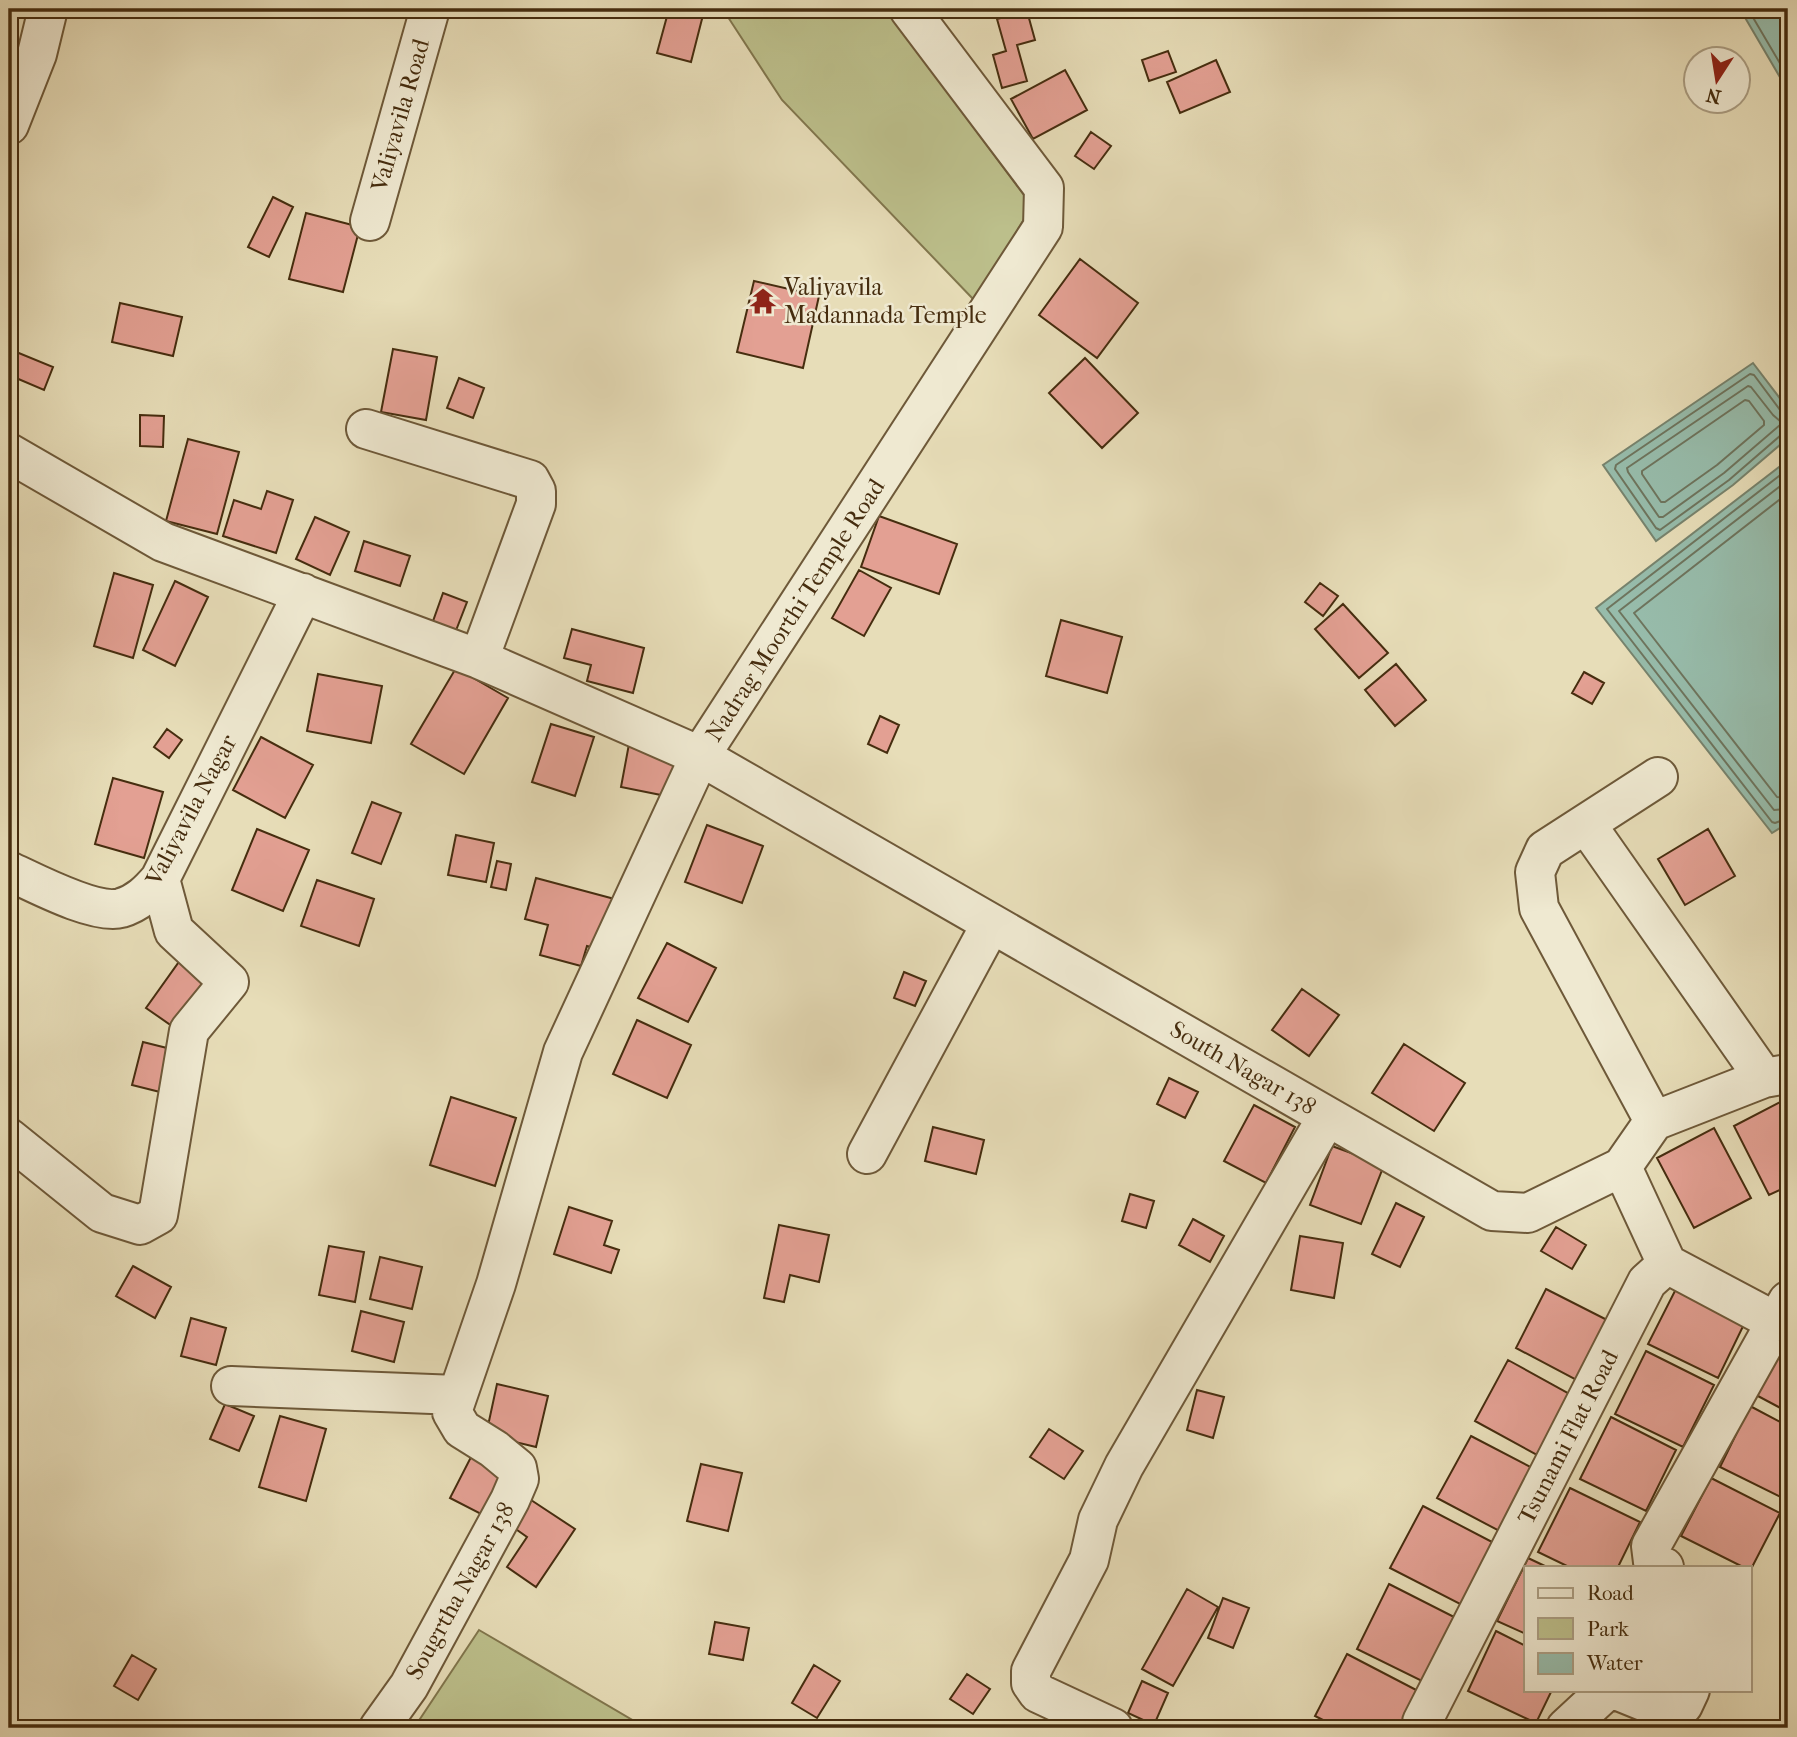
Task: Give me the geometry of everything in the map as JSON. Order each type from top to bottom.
[{"type":"street","points":[[9,125],[37,54],[48,9]]},
{"type":"street","name":"Valiyavila Road","points":[[370,221],[430,9]]},
{"type":"street","name":"Nadrag Moorthi Temple Road","points":[[9,453],[163,542],[479,659],[699,756],[1043,227],[1044,188],[908,9]]},
{"type":"street","points":[[366,429],[530,480],[536,491],[536,504],[479,659]]},
{"type":"street","name":"Valiyavila Nagar","points":[[9,871],[94,908],[120,909],[142,898],[160,879],[303,593]]},
{"type":"street","points":[[231,1386],[457,1395],[496,1284],[563,1052],[699,756]]},
{"type":"street","name":"South Nagar 138","points":[[699,756],[1492,1211],[1528,1213],[1622,1167],[1654,1121]]},
{"type":"street","points":[[1586,824],[1776,1076],[1654,1121],[1539,908],[1535,872],[1545,849],[1658,776]]},
{"type":"street","points":[[9,1138],[102,1213],[140,1225],[158,1215],[189,1031],[229,982],[174,931],[160,879]]},
{"type":"street","points":[[867,1154],[991,924]]},
{"type":"street","points":[[1112,1728],[1038,1693],[1031,1683],[1031,1671],[1088,1560],[1098,1520],[1124,1466],[1327,1117]]},
{"type":"street","points":[[1622,1167],[1667,1264],[1782,1312],[1651,1546],[1653,1562],[1662,1566]]},
{"type":"street","name":"Tsunami Flat Road","points":[[1427,1728],[1422,1723],[1647,1282],[1667,1264]]},
{"type":"street","name":"Sougrtha Nagar 138","points":[[379,1728],[409,1686],[519,1479],[517,1468],[462,1429],[452,1412],[457,1395]]},
{"type":"street","points":[[1566,1728],[1605,1692]]},
{"type":"street","points":[[1621,1692],[1675,1714],[1684,1705],[1689,1692]]},
{"type":"green space","points":[[886,9],[1032,206],[975,301],[782,100],[724,11]]},
{"type":"green space","points":[[479,1630],[646,1728],[414,1728]]},
{"type":"water","points":[[1740,9],[1788,9],[1788,91]]},
{"type":"water","points":[[1753,363],[1788,409],[1788,438],[1733,485],[1656,541],[1603,465]]},
{"type":"water","points":[[1788,460],[1788,823],[1772,833],[1596,608]]},
{"type":"building","points":[[669,9],[703,15],[691,62],[657,53]]},
{"type":"building","points":[[1027,11],[1035,40],[1017,45],[1027,81],[1002,88],[993,55],[1006,51],[997,19]]},
{"type":"building","points":[[1168,51],[1176,72],[1149,81],[1142,60]]},
{"type":"building","points":[[1216,60],[1230,92],[1180,113],[1167,82]]},
{"type":"building","points":[[1065,70],[1087,110],[1033,139],[1011,99]]},
{"type":"building","points":[[1091,132],[1111,146],[1094,169],[1075,156]]},
{"type":"building","points":[[273,197],[293,207],[269,257],[248,247]]},
{"type":"building","points":[[306,213],[360,227],[343,292],[289,279]]},
{"type":"building","points":[[1080,259],[1138,303],[1097,358],[1039,315]]},
{"type":"building","points":[[754,281],[819,296],[803,368],[737,352]]},
{"type":"building","points":[[120,303],[182,317],[173,356],[112,342]]},
{"type":"building","points":[[9,349],[53,367],[44,390],[9,375]]},
{"type":"building","points":[[393,349],[437,357],[426,420],[381,412]]},
{"type":"building","points":[[1085,358],[1138,413],[1102,448],[1049,393]]},
{"type":"building","points":[[459,378],[484,388],[473,418],[447,408]]},
{"type":"building","points":[[140,415],[164,416],[163,447],[140,446]]},
{"type":"building","points":[[188,439],[239,452],[217,534],[166,521]]},
{"type":"building","points":[[267,491],[293,500],[276,553],[223,536],[234,500],[261,509]]},
{"type":"building","points":[[879,516],[957,544],[939,594],[861,567]]},
{"type":"building","points":[[315,517],[349,532],[330,575],[296,559]]},
{"type":"building","points":[[364,541],[410,556],[400,586],[355,571]]},
{"type":"building","points":[[859,570],[891,588],[864,636],[832,618]]},
{"type":"building","points":[[114,573],[153,585],[133,658],[94,646]]},
{"type":"building","points":[[175,581],[208,597],[175,666],[143,650]]},
{"type":"building","points":[[1320,583],[1338,596],[1323,616],[1305,602]]},
{"type":"building","points":[[443,593],[467,602],[455,633],[432,624]]},
{"type":"building","points":[[1343,604],[1388,653],[1359,678],[1315,629]]},
{"type":"building","points":[[1061,620],[1122,637],[1107,693],[1046,676]]},
{"type":"building","points":[[572,629],[644,648],[633,693],[587,681],[591,665],[564,658]]},
{"type":"building","points":[[1396,664],[1426,700],[1395,726],[1365,690]]},
{"type":"building","points":[[456,668],[508,698],[464,774],[411,744]]},
{"type":"building","points":[[1584,672],[1604,683],[1592,704],[1572,693]]},
{"type":"building","points":[[318,674],[382,686],[371,743],[307,731]]},
{"type":"building","points":[[880,716],[899,725],[887,753],[868,744]]},
{"type":"building","points":[[551,724],[594,737],[575,796],[532,782]]},
{"type":"building","points":[[167,729],[182,740],[169,758],[154,747]]},
{"type":"building","points":[[261,737],[313,765],[285,818],[233,790]]},
{"type":"building","points":[[629,744],[679,754],[671,797],[621,787]]},
{"type":"building","points":[[113,778],[163,792],[144,858],[95,844]]},
{"type":"building","points":[[372,802],[401,813],[381,864],[352,853]]},
{"type":"building","points":[[707,825],[763,846],[742,903],[685,882]]},
{"type":"building","points":[[257,829],[309,850],[283,911],[232,890]]},
{"type":"building","points":[[1708,829],[1735,876],[1685,905],[1658,859]]},
{"type":"building","points":[[456,835],[494,843],[486,882],[448,875]]},
{"type":"building","points":[[497,861],[511,864],[506,890],[491,887]]},
{"type":"building","points":[[536,878],[622,901],[609,952],[587,946],[581,966],[540,955],[548,925],[525,919]]},
{"type":"building","points":[[317,880],[374,899],[359,946],[301,926]]},
{"type":"building","points":[[667,943],[716,968],[688,1022],[638,998]]},
{"type":"building","points":[[181,959],[207,977],[172,1026],[146,1008]]},
{"type":"building","points":[[904,972],[926,981],[915,1006],[894,998]]},
{"type":"building","points":[[1302,989],[1339,1015],[1309,1056],[1272,1030]]},
{"type":"building","points":[[637,1020],[691,1045],[667,1098],[613,1074]]},
{"type":"building","points":[[143,1042],[179,1051],[168,1094],[132,1085]]},
{"type":"building","points":[[1404,1044],[1465,1083],[1434,1131],[1372,1093]]},
{"type":"building","points":[[1169,1078],[1198,1092],[1185,1118],[1157,1104]]},
{"type":"building","points":[[451,1097],[516,1118],[495,1186],[430,1165]]},
{"type":"building","points":[[1788,1098],[1788,1186],[1769,1195],[1734,1126]]},
{"type":"building","points":[[1254,1105],[1295,1127],[1266,1183],[1224,1161]]},
{"type":"building","points":[[933,1127],[984,1140],[976,1174],[925,1161]]},
{"type":"building","points":[[1714,1128],[1751,1198],[1694,1228],[1657,1158]]},
{"type":"building","points":[[1332,1146],[1384,1165],[1361,1224],[1310,1205]]},
{"type":"building","points":[[1130,1194],[1154,1201],[1146,1228],[1122,1221]]},
{"type":"building","points":[[1396,1203],[1424,1217],[1400,1267],[1372,1254]]},
{"type":"building","points":[[569,1207],[612,1221],[604,1245],[619,1250],[611,1273],[554,1254]]},
{"type":"building","points":[[1193,1219],[1224,1236],[1210,1262],[1179,1245]]},
{"type":"building","points":[[779,1225],[829,1235],[819,1282],[790,1275],[784,1302],[764,1298]]},
{"type":"building","points":[[1556,1227],[1586,1245],[1572,1269],[1541,1251]]},
{"type":"building","points":[[1300,1236],[1343,1243],[1334,1298],[1291,1290]]},
{"type":"building","points":[[329,1246],[364,1252],[355,1302],[319,1295]]},
{"type":"building","points":[[380,1257],[422,1267],[412,1309],[370,1299]]},
{"type":"building","points":[[133,1266],[171,1287],[155,1318],[116,1296]]},
{"type":"building","points":[[1680,1281],[1749,1314],[1718,1378],[1648,1344]]},
{"type":"building","points":[[1546,1289],[1615,1324],[1584,1384],[1516,1348]]},
{"type":"building","points":[[361,1311],[404,1322],[394,1362],[352,1351]]},
{"type":"building","points":[[191,1318],[226,1328],[216,1365],[181,1356]]},
{"type":"building","points":[[1786,1338],[1788,1340],[1788,1412],[1756,1395]]},
{"type":"building","points":[[1646,1351],[1714,1385],[1683,1447],[1615,1414]]},
{"type":"building","points":[[1508,1360],[1582,1401],[1548,1461],[1475,1421]]},
{"type":"building","points":[[497,1384],[548,1396],[536,1447],[486,1435]]},
{"type":"building","points":[[1197,1390],[1224,1397],[1213,1438],[1187,1430]]},
{"type":"building","points":[[225,1404],[254,1416],[239,1451],[210,1439]]},
{"type":"building","points":[[1750,1406],[1788,1426],[1787,1500],[1720,1467]]},
{"type":"building","points":[[280,1416],[326,1429],[306,1501],[259,1487]]},
{"type":"building","points":[[1611,1417],[1676,1450],[1646,1511],[1580,1479]]},
{"type":"building","points":[[1049,1429],[1083,1451],[1064,1479],[1030,1457]]},
{"type":"building","points":[[1471,1436],[1540,1472],[1507,1535],[1437,1498]]},
{"type":"building","points":[[471,1457],[503,1473],[481,1514],[450,1498]]},
{"type":"building","points":[[701,1464],[742,1473],[728,1531],[687,1521]]},
{"type":"building","points":[[1711,1478],[1780,1513],[1752,1567],[1741,1566],[1681,1536]]},
{"type":"building","points":[[1570,1488],[1640,1522],[1618,1566],[1567,1566],[1538,1552]]},
{"type":"building","points":[[528,1498],[575,1529],[536,1587],[507,1567],[527,1537],[510,1525]]},
{"type":"building","points":[[1423,1506],[1494,1543],[1462,1605],[1390,1568]]},
{"type":"building","points":[[1528,1558],[1545,1566],[1524,1566]]},
{"type":"building","points":[[1524,1566],[1524,1633],[1497,1621]]},
{"type":"building","points":[[1389,1584],[1460,1620],[1428,1684],[1357,1649]]},
{"type":"building","points":[[1187,1589],[1218,1607],[1173,1686],[1142,1669]]},
{"type":"building","points":[[1223,1598],[1249,1608],[1233,1648],[1208,1638]]},
{"type":"building","points":[[715,1622],[749,1628],[743,1660],[709,1654]]},
{"type":"building","points":[[1496,1631],[1524,1645],[1524,1692],[1551,1692],[1536,1723],[1468,1691]]},
{"type":"building","points":[[1347,1654],[1422,1693],[1404,1728],[1339,1728],[1315,1716]]},
{"type":"building","points":[[132,1655],[156,1669],[138,1700],[114,1686]]},
{"type":"building","points":[[814,1665],[840,1681],[817,1718],[792,1703]]},
{"type":"building","points":[[967,1674],[990,1689],[973,1714],[950,1699]]},
{"type":"building","points":[[1142,1681],[1168,1693],[1154,1725],[1128,1713]]},
{"type":"place","name":"Valiyavila Madannada Temple","points":[[763,301]]}]
